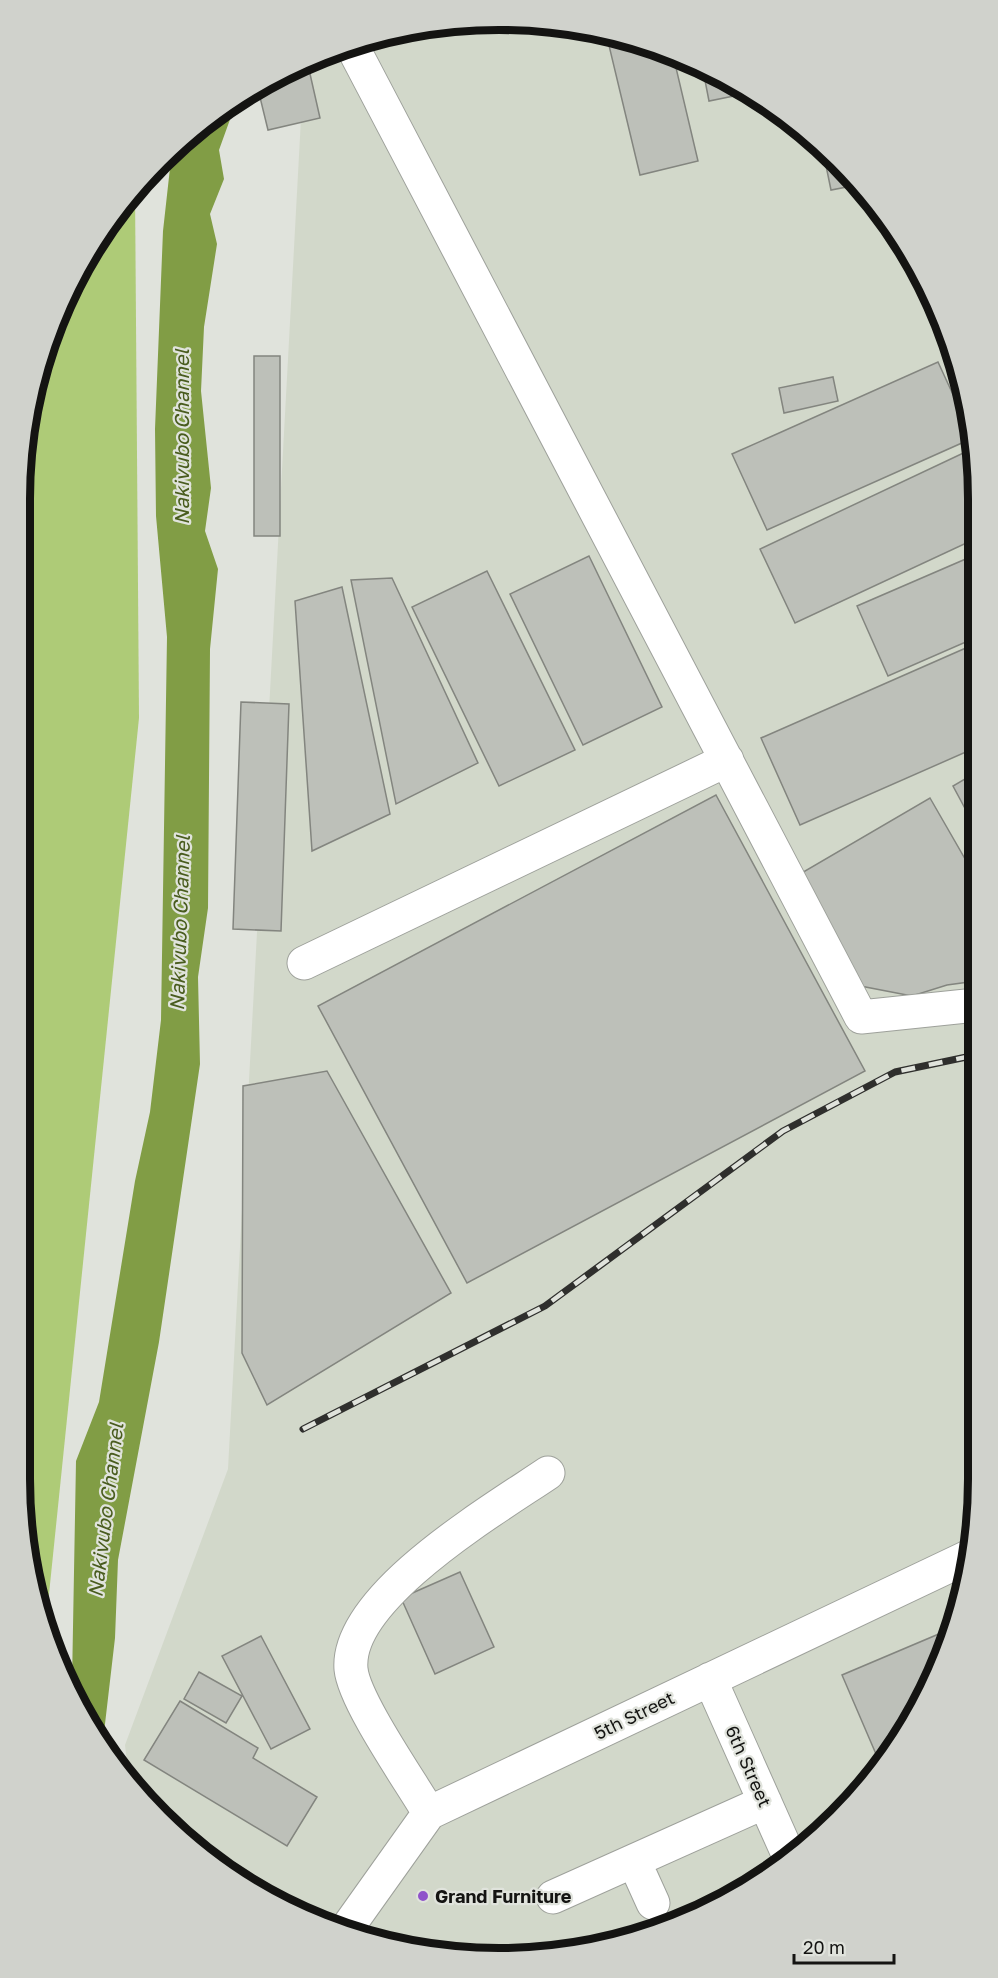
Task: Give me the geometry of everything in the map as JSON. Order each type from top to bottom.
[{"type":"street","points":[[356,53],[861,1017],[968,1006]]},
{"type":"street","points":[[304,963],[727,760]]},
{"type":"street","points":[[429,1813],[361,1700],[351,1671],[352,1651],[359,1631],[397,1582],[473,1524],[548,1473]]},
{"type":"street","name":"5th Street","points":[[350,1924],[429,1813],[961,1560]]},
{"type":"street","name":"6th Street","points":[[710,1679],[786,1850]]},
{"type":"street","points":[[553,1897],[765,1802]]},
{"type":"street","points":[[634,1861],[653,1903]]},
{"type":"shaded area","points":[[468,31],[530,31],[590,39],[620,46],[678,66],[734,93],[785,127],[831,167],[871,213],[889,238],[920,292],[943,348],[959,408],[967,468],[968,499],[968,1479],[964,1540],[952,1600],[943,1630],[920,1686],[889,1740],[871,1765],[831,1811],[785,1851],[760,1869],[706,1900],[678,1912],[650,1923],[590,1939],[530,1947],[499,1948],[468,1947],[408,1939],[348,1923],[320,1912],[292,1900],[238,1869],[213,1851],[167,1811],[127,1765],[125,1745],[228,1469],[303,73],[378,46],[438,34]]},
{"type":"shaded area","points":[[135,203],[139,718],[48,1606],[34,1540],[30,1479],[31,468],[39,408],[46,378],[66,320],[93,264]]},
{"type":"water","name":"Nakivubo Channel","points":[[232,113],[219,150],[224,179],[210,214],[217,244],[204,327],[201,391],[211,488],[205,531],[218,569],[210,649],[208,908],[198,977],[200,1064],[159,1342],[118,1560],[115,1638],[104,1732],[72,1672],[76,1461],[99,1402],[135,1181],[150,1112],[161,1020],[167,637],[156,516],[155,429],[163,231],[170,164]]},
{"type":"building","points":[[608,43],[675,65],[698,161],[640,175]]},
{"type":"building","points":[[309,71],[320,118],[268,130],[260,96]]},
{"type":"building","points":[[704,77],[738,95],[709,101]]},
{"type":"building","points":[[825,162],[849,187],[831,190]]},
{"type":"building","points":[[254,356],[280,356],[280,536],[254,536]]},
{"type":"building","points":[[938,362],[959,407],[964,442],[767,530],[732,454]]},
{"type":"building","points":[[833,377],[838,401],[784,413],[779,388]]},
{"type":"building","points":[[965,452],[968,542],[795,623],[760,549]]},
{"type":"building","points":[[589,556],[662,707],[583,745],[510,594]]},
{"type":"building","points":[[968,558],[968,641],[888,676],[857,606]]},
{"type":"building","points":[[487,571],[575,750],[499,786],[412,607]]},
{"type":"building","points":[[392,578],[478,763],[396,804],[351,580]]},
{"type":"building","points":[[342,587],[390,814],[312,851],[295,601]]},
{"type":"building","points":[[968,647],[968,751],[800,825],[761,738]]},
{"type":"building","points":[[241,702],[289,704],[281,931],[233,929]]},
{"type":"building","points":[[968,777],[968,814],[953,786]]},
{"type":"building","points":[[716,795],[865,1071],[467,1283],[318,1006]]},
{"type":"building","points":[[930,798],[968,864],[968,982],[947,985],[912,996],[845,983],[793,878]]},
{"type":"building","points":[[327,1071],[451,1293],[267,1405],[242,1353],[243,1086]]},
{"type":"building","points":[[460,1572],[494,1647],[435,1674],[401,1598]]},
{"type":"building","points":[[942,1633],[920,1686],[877,1757],[842,1675]]},
{"type":"building","points":[[261,1636],[310,1729],[271,1749],[222,1656]]},
{"type":"building","points":[[199,1672],[242,1696],[226,1723],[184,1699]]},
{"type":"building","points":[[180,1701],[258,1748],[253,1758],[317,1797],[287,1846],[144,1760]]},
{"type":"railway","points":[[303,1429],[545,1306],[783,1131],[895,1072],[968,1057]]},
{"type":"place","name":"Grand Furniture","points":[[423,1896]]}]
